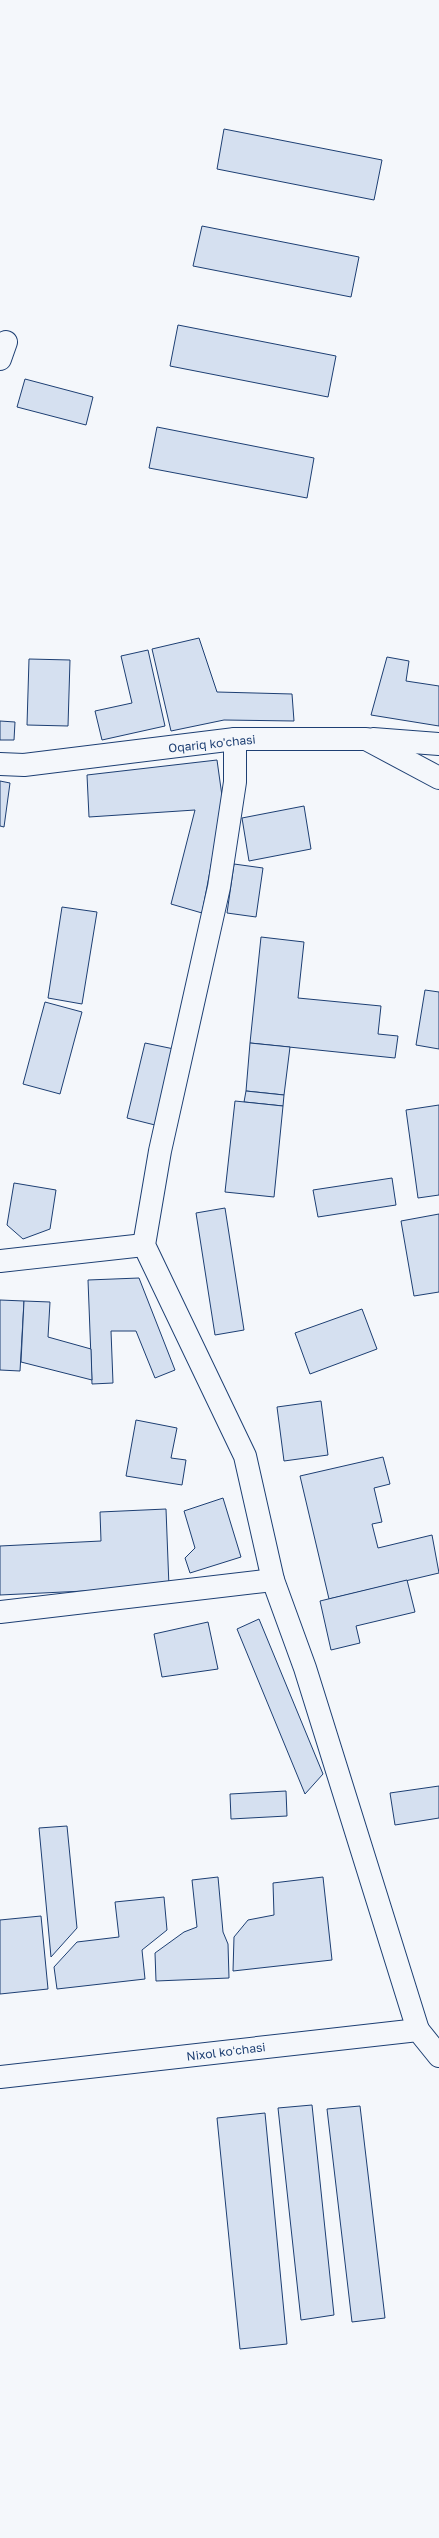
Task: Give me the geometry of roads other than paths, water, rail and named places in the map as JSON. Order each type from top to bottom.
[{"type":"street","name":"Oqariq ko'chasi","points":[[0,764],[24,765],[235,739],[366,739],[439,778]]},
{"type":"street","points":[[235,739],[235,782],[219,887],[160,1151],[144,1245],[246,1456],[272,1580],[305,1668],[418,2030],[439,2056]]},
{"type":"street","points":[[366,739],[439,744]]},
{"type":"street","points":[[0,1261],[144,1245]]},
{"type":"street","points":[[0,1612],[272,1580]]},
{"type":"street","name":"Nixol koʻchasi","points":[[0,2077],[418,2030]]}]
